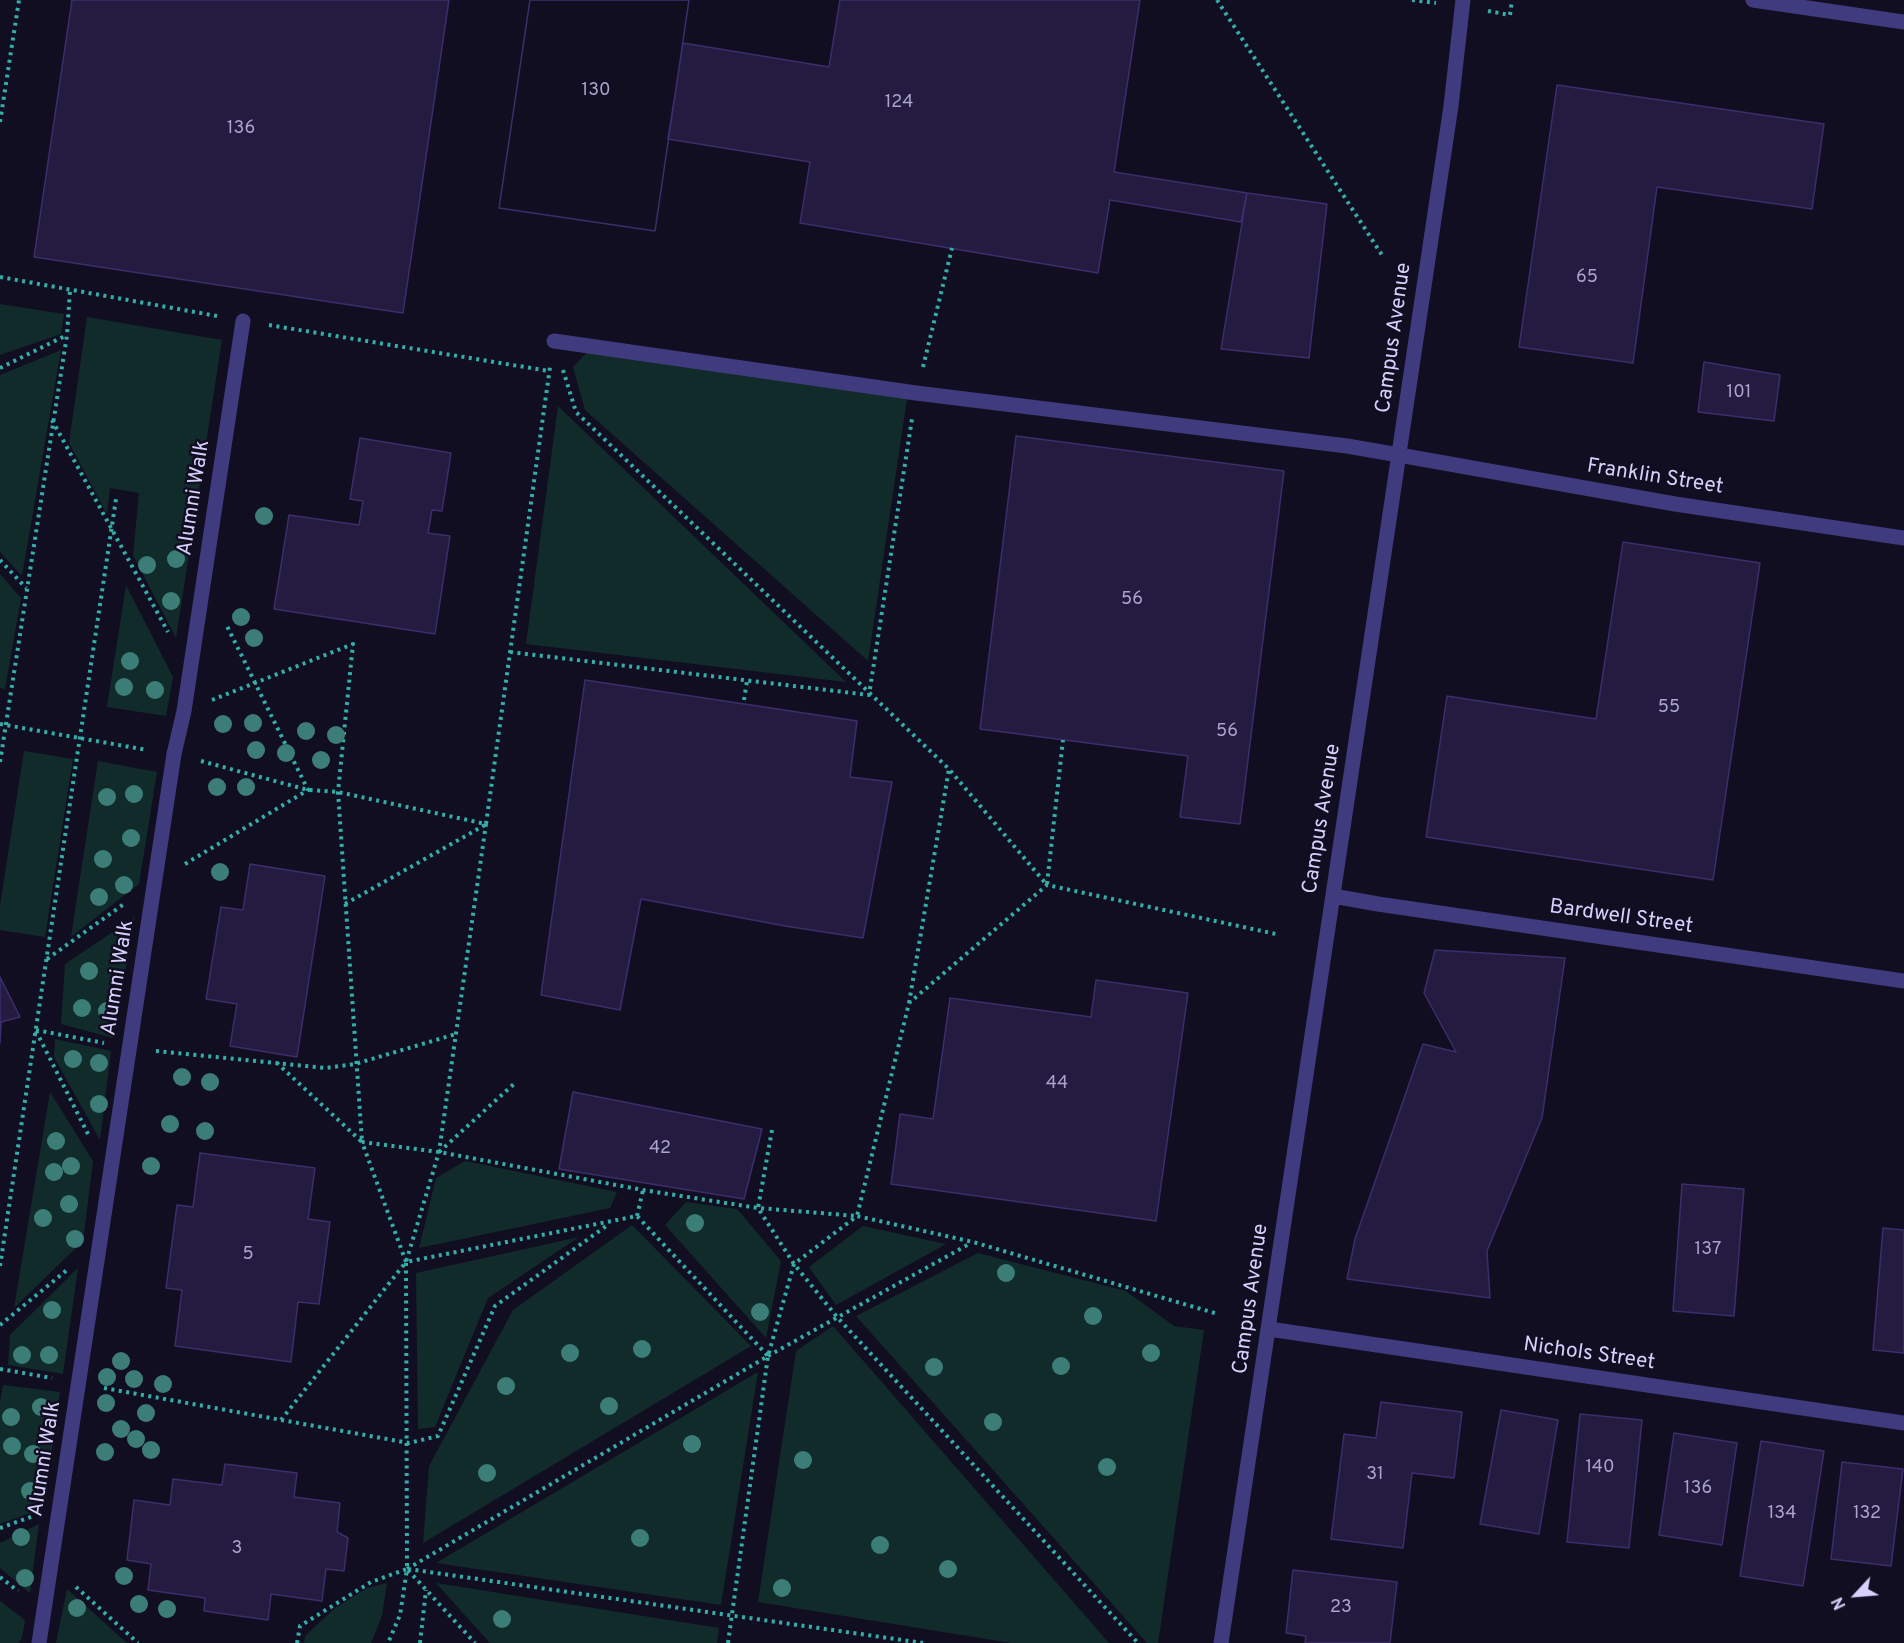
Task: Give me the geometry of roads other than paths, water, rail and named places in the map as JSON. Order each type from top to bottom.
[{"type":"street","name":"Campus Avenue","points":[[1221,1643],[1451,106],[1463,0]]},
{"type":"street","points":[[1753,0],[1904,22]]},
{"type":"street","name":"Alumni Walk","points":[[39,1643],[174,754],[184,711],[188,670],[243,321]]},
{"type":"street","name":"Franklin Street","points":[[554,341],[916,393],[1347,446],[1675,504],[1904,538]]},
{"type":"street","name":"Bardwell Street","points":[[1333,896],[1904,981]]},
{"type":"street","name":"Nichols Street","points":[[1269,1329],[1904,1423]]}]
